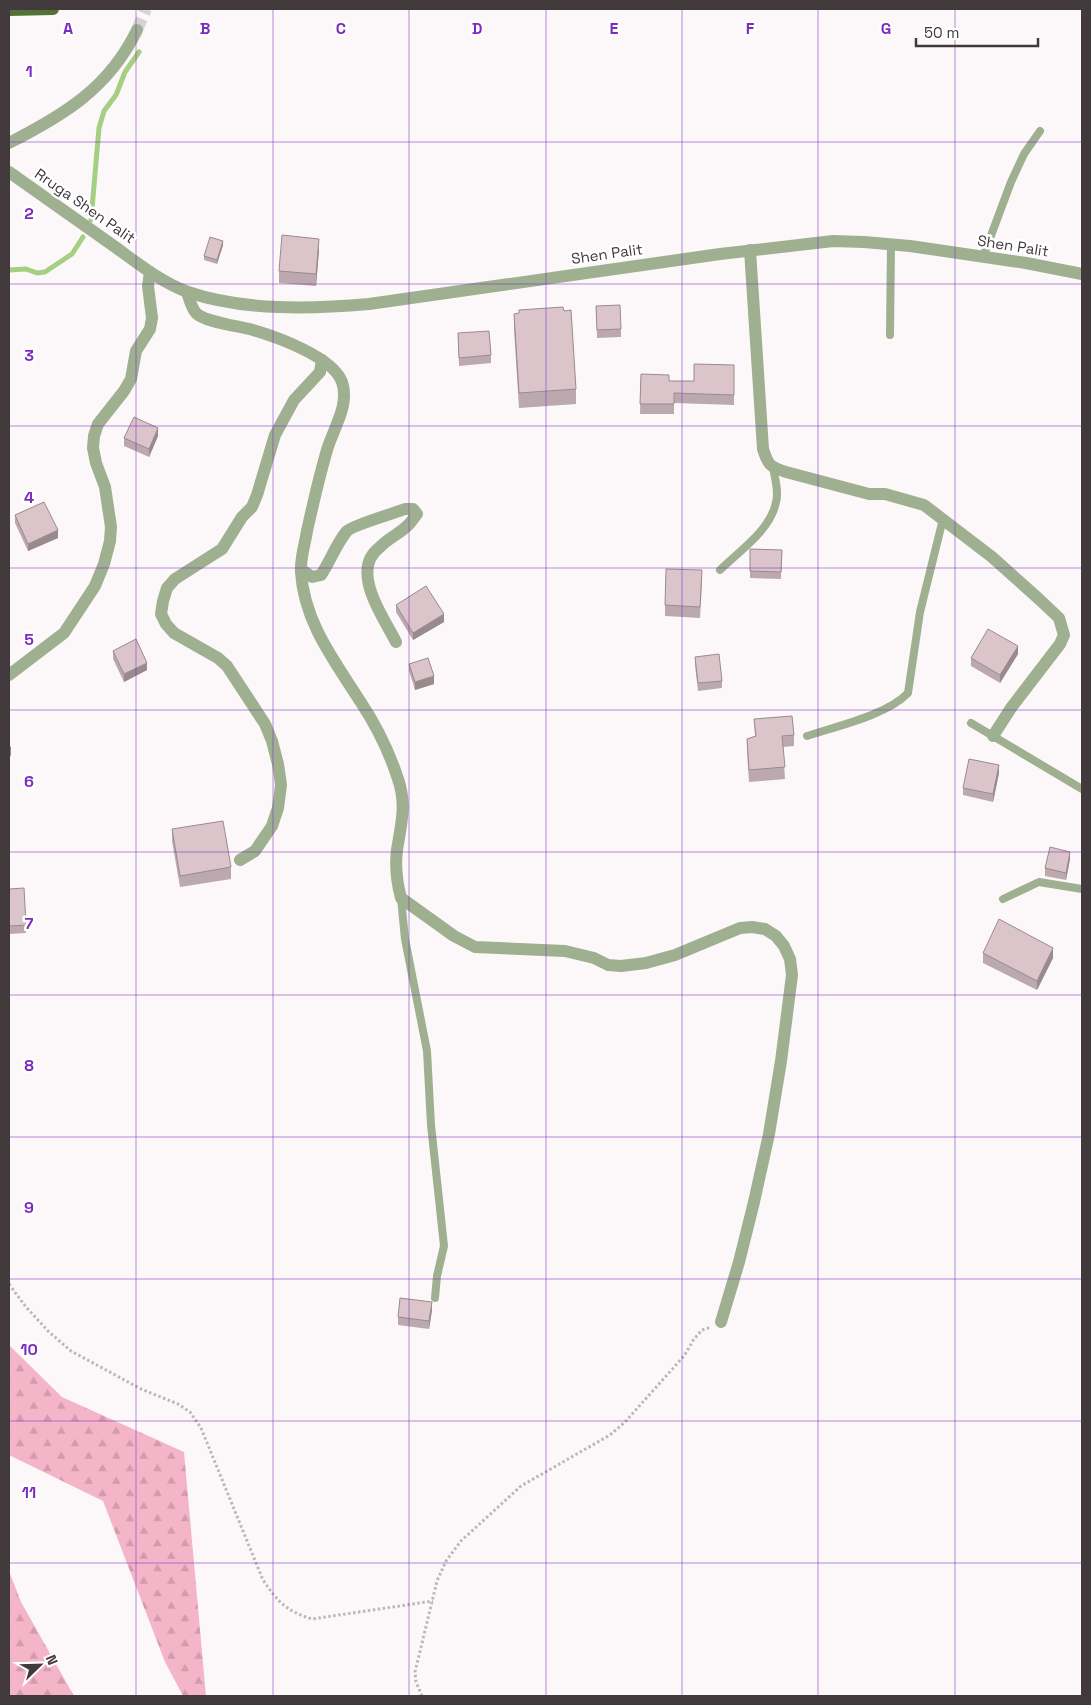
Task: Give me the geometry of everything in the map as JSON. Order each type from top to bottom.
[{"type":"main road","points":[[9,10],[53,9]]},
{"type":"street","points":[[9,143],[77,104],[97,86],[113,67],[137,30]]},
{"type":"street","name":"Rruga Shen Palit","points":[[9,172],[146,269]]},
{"type":"street","name":"Shen Palit","points":[[146,269],[187,292],[236,302],[290,307],[369,304],[750,250],[833,241],[891,244],[1026,263],[1082,274]]},
{"type":"street","points":[[750,250],[764,449],[767,461],[773,468],[869,494],[885,494],[924,505],[992,557],[1059,618],[1063,626],[1064,635],[1060,644],[1011,708],[994,736]]},
{"type":"street","points":[[9,675],[64,633],[95,586],[104,564],[110,541],[111,527],[105,487],[96,463],[93,448],[94,436],[98,424],[124,391],[131,378],[136,351],[150,329],[152,318],[146,269]]},
{"type":"street","points":[[187,292],[192,308],[197,314],[221,323],[253,330],[284,340],[322,360],[338,373],[343,383],[343,408],[316,488],[301,569],[302,590],[308,612],[316,630],[378,731],[399,781],[403,802],[397,851],[397,869],[401,898],[454,936],[476,947],[565,951],[594,958],[608,965],[621,966],[675,955],[740,928],[752,927],[765,930],[776,936],[784,946],[790,959],[792,975],[769,1134],[739,1262],[721,1322]]},
{"type":"street","points":[[240,860],[255,851],[272,826],[278,808],[281,785],[272,741],[265,724],[227,666],[218,658],[174,633],[166,624],[161,614],[163,601],[167,588],[175,579],[222,549],[242,517],[252,507],[275,435],[294,400],[320,372],[322,360]]},
{"type":"street","points":[[301,569],[312,578],[321,575],[336,546],[349,530],[390,514],[413,509],[417,514],[410,523],[379,548],[370,558],[367,572],[368,583],[379,610],[396,642]]},
{"type":"lane","points":[[983,257],[1011,182],[1024,154],[1040,130]]},
{"type":"lane","points":[[890,335],[891,244]]},
{"type":"lane","points":[[720,570],[759,532],[772,516],[777,501],[773,468]]},
{"type":"lane","points":[[807,736],[879,711],[899,702],[908,693],[920,612],[943,519]]},
{"type":"lane","points":[[971,723],[1082,789]]},
{"type":"lane","points":[[1003,899],[1039,882],[1082,889]]},
{"type":"lane","points":[[401,898],[405,939],[427,1051],[431,1125],[444,1246],[437,1276],[435,1298]]},
{"type":"path","points":[[9,1284],[48,1332],[71,1351],[132,1384],[178,1404],[190,1412],[201,1428],[263,1580],[278,1602],[296,1615],[312,1619],[433,1601]]},
{"type":"path","points":[[422,1696],[416,1682],[415,1672],[437,1581],[446,1561],[461,1541],[521,1486],[610,1435],[625,1422],[684,1356],[702,1330],[721,1322]]},
{"type":"green space","points":[[9,1345],[62,1397],[184,1452],[206,1696],[183,1696],[165,1662],[103,1501],[9,1455]]},
{"type":"green space","points":[[9,1571],[21,1602],[74,1696],[9,1696]]},
{"type":"building","points":[[282,235],[319,239],[316,274],[279,271]]},
{"type":"building","points":[[210,237],[223,241],[217,260],[204,256]]},
{"type":"building","points":[[620,305],[621,329],[597,330],[596,306]]},
{"type":"building","points":[[563,307],[564,311],[571,310],[576,389],[519,393],[514,314],[519,313],[519,310]]},
{"type":"building","points":[[489,331],[491,355],[459,358],[458,333]]},
{"type":"building","points":[[694,364],[734,365],[734,395],[674,393],[674,404],[640,404],[641,374],[669,375],[669,381],[694,381]]},
{"type":"building","points":[[134,417],[158,428],[149,449],[124,438]]},
{"type":"building","points":[[44,502],[58,530],[28,544],[15,515]]},
{"type":"building","points":[[750,549],[782,550],[781,572],[750,571]]},
{"type":"building","points":[[666,569],[702,570],[700,607],[665,605]]},
{"type":"building","points":[[426,586],[444,614],[413,633],[396,605]]},
{"type":"building","points":[[988,629],[1018,646],[1000,675],[971,658]]},
{"type":"building","points":[[136,639],[147,663],[124,674],[113,651]]},
{"type":"building","points":[[719,654],[722,681],[698,683],[695,657]]},
{"type":"building","points":[[428,658],[434,676],[415,682],[409,664]]},
{"type":"building","points":[[792,716],[794,735],[782,736],[785,767],[749,770],[747,739],[756,736],[754,719]]},
{"type":"building","points":[[969,759],[999,765],[993,794],[963,788]]},
{"type":"building","points":[[223,821],[231,867],[180,876],[172,829]]},
{"type":"building","points":[[1050,847],[1070,852],[1066,873],[1045,868]]},
{"type":"building","points":[[24,888],[26,925],[9,926],[9,889]]},
{"type":"building","points":[[999,919],[1053,948],[1037,981],[983,953]]},
{"type":"building","points":[[400,1298],[432,1302],[429,1321],[398,1317]]},
{"type":"waterway","points":[[91,220],[99,128],[104,111],[116,95],[125,72],[139,52]]},
{"type":"waterway","points":[[9,270],[26,269],[37,273],[45,272],[72,254],[83,237]]},
{"type":"tunnel","points":[[137,30],[146,9]]}]
